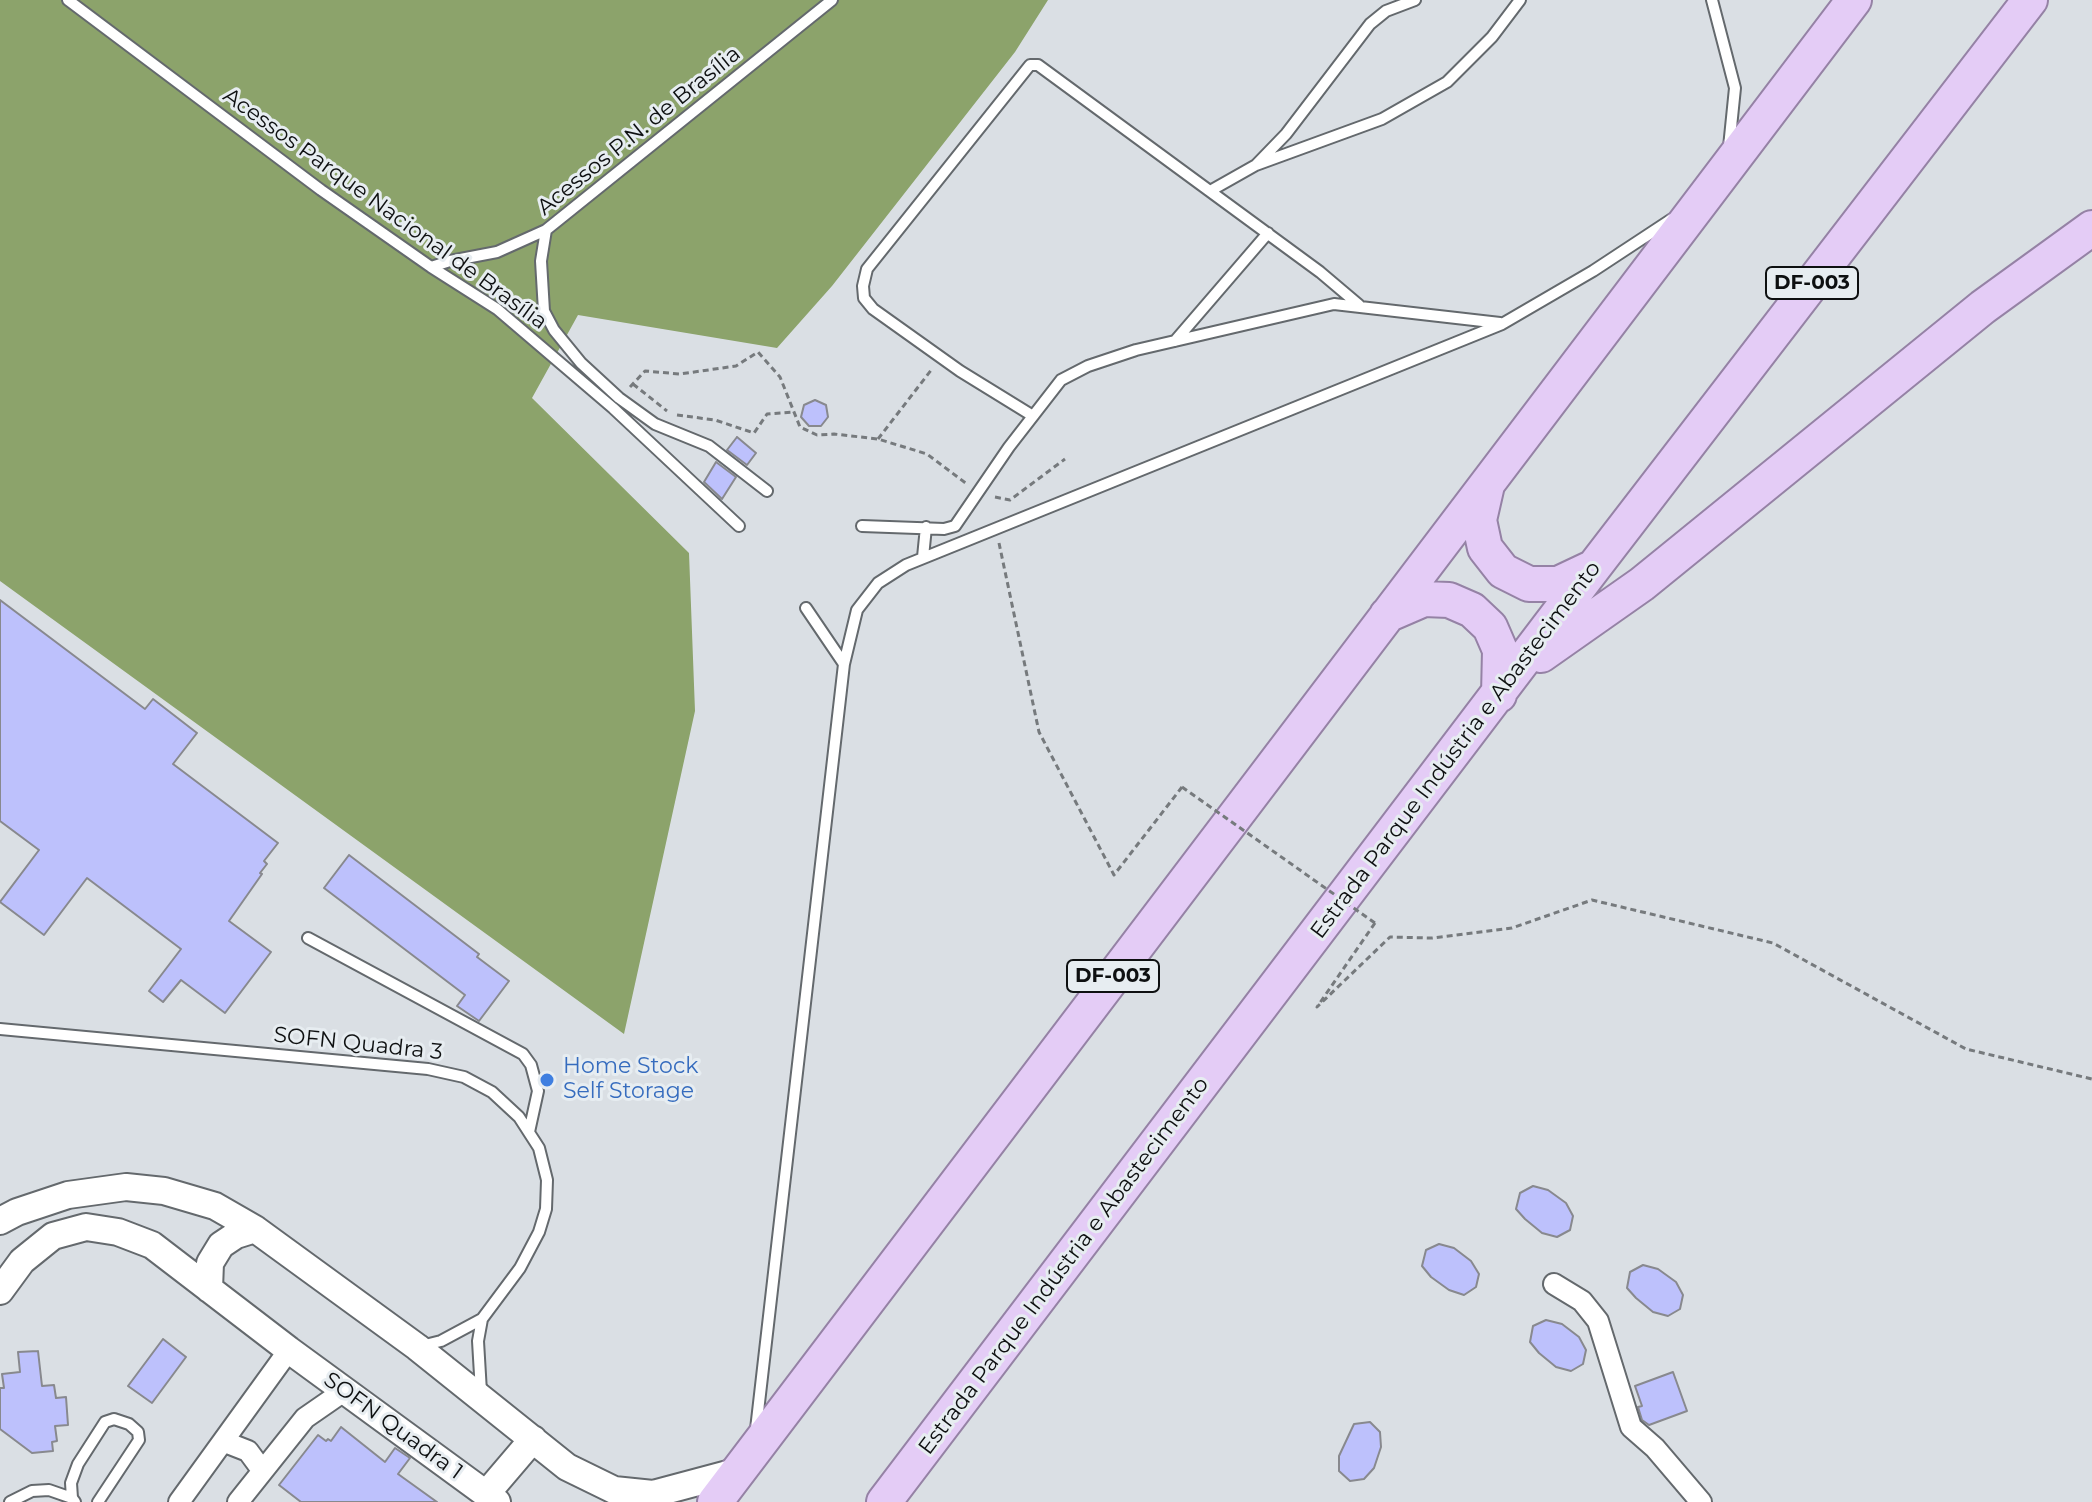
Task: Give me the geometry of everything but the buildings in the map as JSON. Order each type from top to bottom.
[{"type":"highway","name":"DF-003","points":[[715,1502],[1854,0]]},
{"type":"highway","name":"Estrada Parque Indústria e Abastecimento","points":[[884,1502],[1594,567],[2030,0]]},
{"type":"highway","points":[[1387,615],[1424,599],[1449,600],[1472,610],[1490,627],[1500,650],[1507,685],[1642,584],[1983,307],[2092,228]]},
{"type":"highway","points":[[1488,481],[1479,520],[1485,548],[1503,571],[1529,584],[1558,584],[1594,567]]},
{"type":"street","points":[[0,1221],[68,1195],[126,1187],[164,1191],[215,1206],[255,1229],[417,1347],[567,1467],[614,1490],[653,1494],[746,1459]]},
{"type":"street","name":"SOFN Quadra 1","points":[[0,1291],[22,1261],[53,1236],[86,1227],[118,1232],[152,1245],[344,1391],[492,1498]]},
{"type":"street","points":[[209,1289],[210,1263],[221,1245],[236,1235],[255,1229]]},
{"type":"street","points":[[1554,1284],[1582,1301],[1598,1321],[1631,1427],[1655,1448],[1701,1502]]},
{"type":"street","points":[[179,1502],[289,1350]]},
{"type":"street","points":[[238,1502],[305,1418],[344,1391]]},
{"type":"street","points":[[492,1498],[533,1439]]},
{"type":"street","points":[[225,1442],[248,1451],[262,1470]]},
{"type":"lane","name":"Acessos Parque Nacional de Brasília","points":[[68,0],[321,190],[497,309],[613,408],[739,526]]},
{"type":"lane","name":"Acessos P.N. de Brasília","points":[[619,398],[581,363],[554,330],[544,311],[541,261],[546,230],[832,0]]},
{"type":"lane","points":[[1256,165],[1286,134],[1370,24],[1386,11],[1415,0]]},
{"type":"lane","points":[[1210,191],[1256,165],[1382,119],[1447,82],[1492,37],[1520,0]]},
{"type":"lane","points":[[1712,0],[1735,88],[1727,167]]},
{"type":"lane","points":[[1033,416],[873,309],[864,298],[863,286],[867,269],[1028,67],[1038,65],[1268,233],[1359,305]]},
{"type":"lane","points":[[746,1459],[844,664],[857,610],[868,593],[894,572],[923,557],[1502,324],[1593,271],[1707,196]]},
{"type":"lane","points":[[431,267],[497,252],[546,230]]},
{"type":"lane","points":[[1175,341],[1268,233]]},
{"type":"lane","points":[[862,526],[944,529],[955,526],[1061,380],[1088,366],[1175,341],[1334,304],[1502,324]]},
{"type":"lane","points":[[619,398],[655,424],[709,446],[767,491]]},
{"type":"lane","points":[[923,557],[926,527]]},
{"type":"lane","points":[[806,608],[844,664]]},
{"type":"lane","points":[[308,938],[523,1054],[531,1065],[538,1091],[529,1132]]},
{"type":"lane","name":"SOFN Quadra 3","points":[[0,1029],[428,1069],[464,1077],[492,1092],[519,1117],[539,1148],[547,1180],[546,1209],[539,1232],[520,1268],[482,1319],[441,1341],[417,1347]]},
{"type":"lane","points":[[481,1398],[477,1362],[482,1319]]},
{"type":"lane","points":[[10,1502],[32,1491],[49,1490],[73,1500],[71,1483],[78,1464],[105,1422],[114,1419],[129,1424],[138,1432],[139,1440],[98,1502]]},
{"type":"path","points":[[619,398],[645,371],[680,374],[736,366],[758,352],[780,377],[800,427],[817,435],[878,439],[927,454],[977,492],[1010,500],[1065,459]]},
{"type":"path","points":[[878,439],[941,357]]},
{"type":"path","points":[[633,384],[671,414],[715,420],[754,433],[767,414],[793,412]]},
{"type":"path","points":[[996,528],[1039,732],[1114,875],[1182,787],[1375,923],[1317,1007],[1390,937],[1432,938],[1512,928],[1592,900],[1773,943],[1966,1049],[2092,1079]]},
{"type":"green space","points":[[0,0],[1048,0],[1015,52],[832,286],[777,348],[578,315],[532,398],[689,553],[695,711],[624,1034],[0,581]]},
{"type":"place","name":"Home Stock Self Storage","points":[[547,1080]]}]
